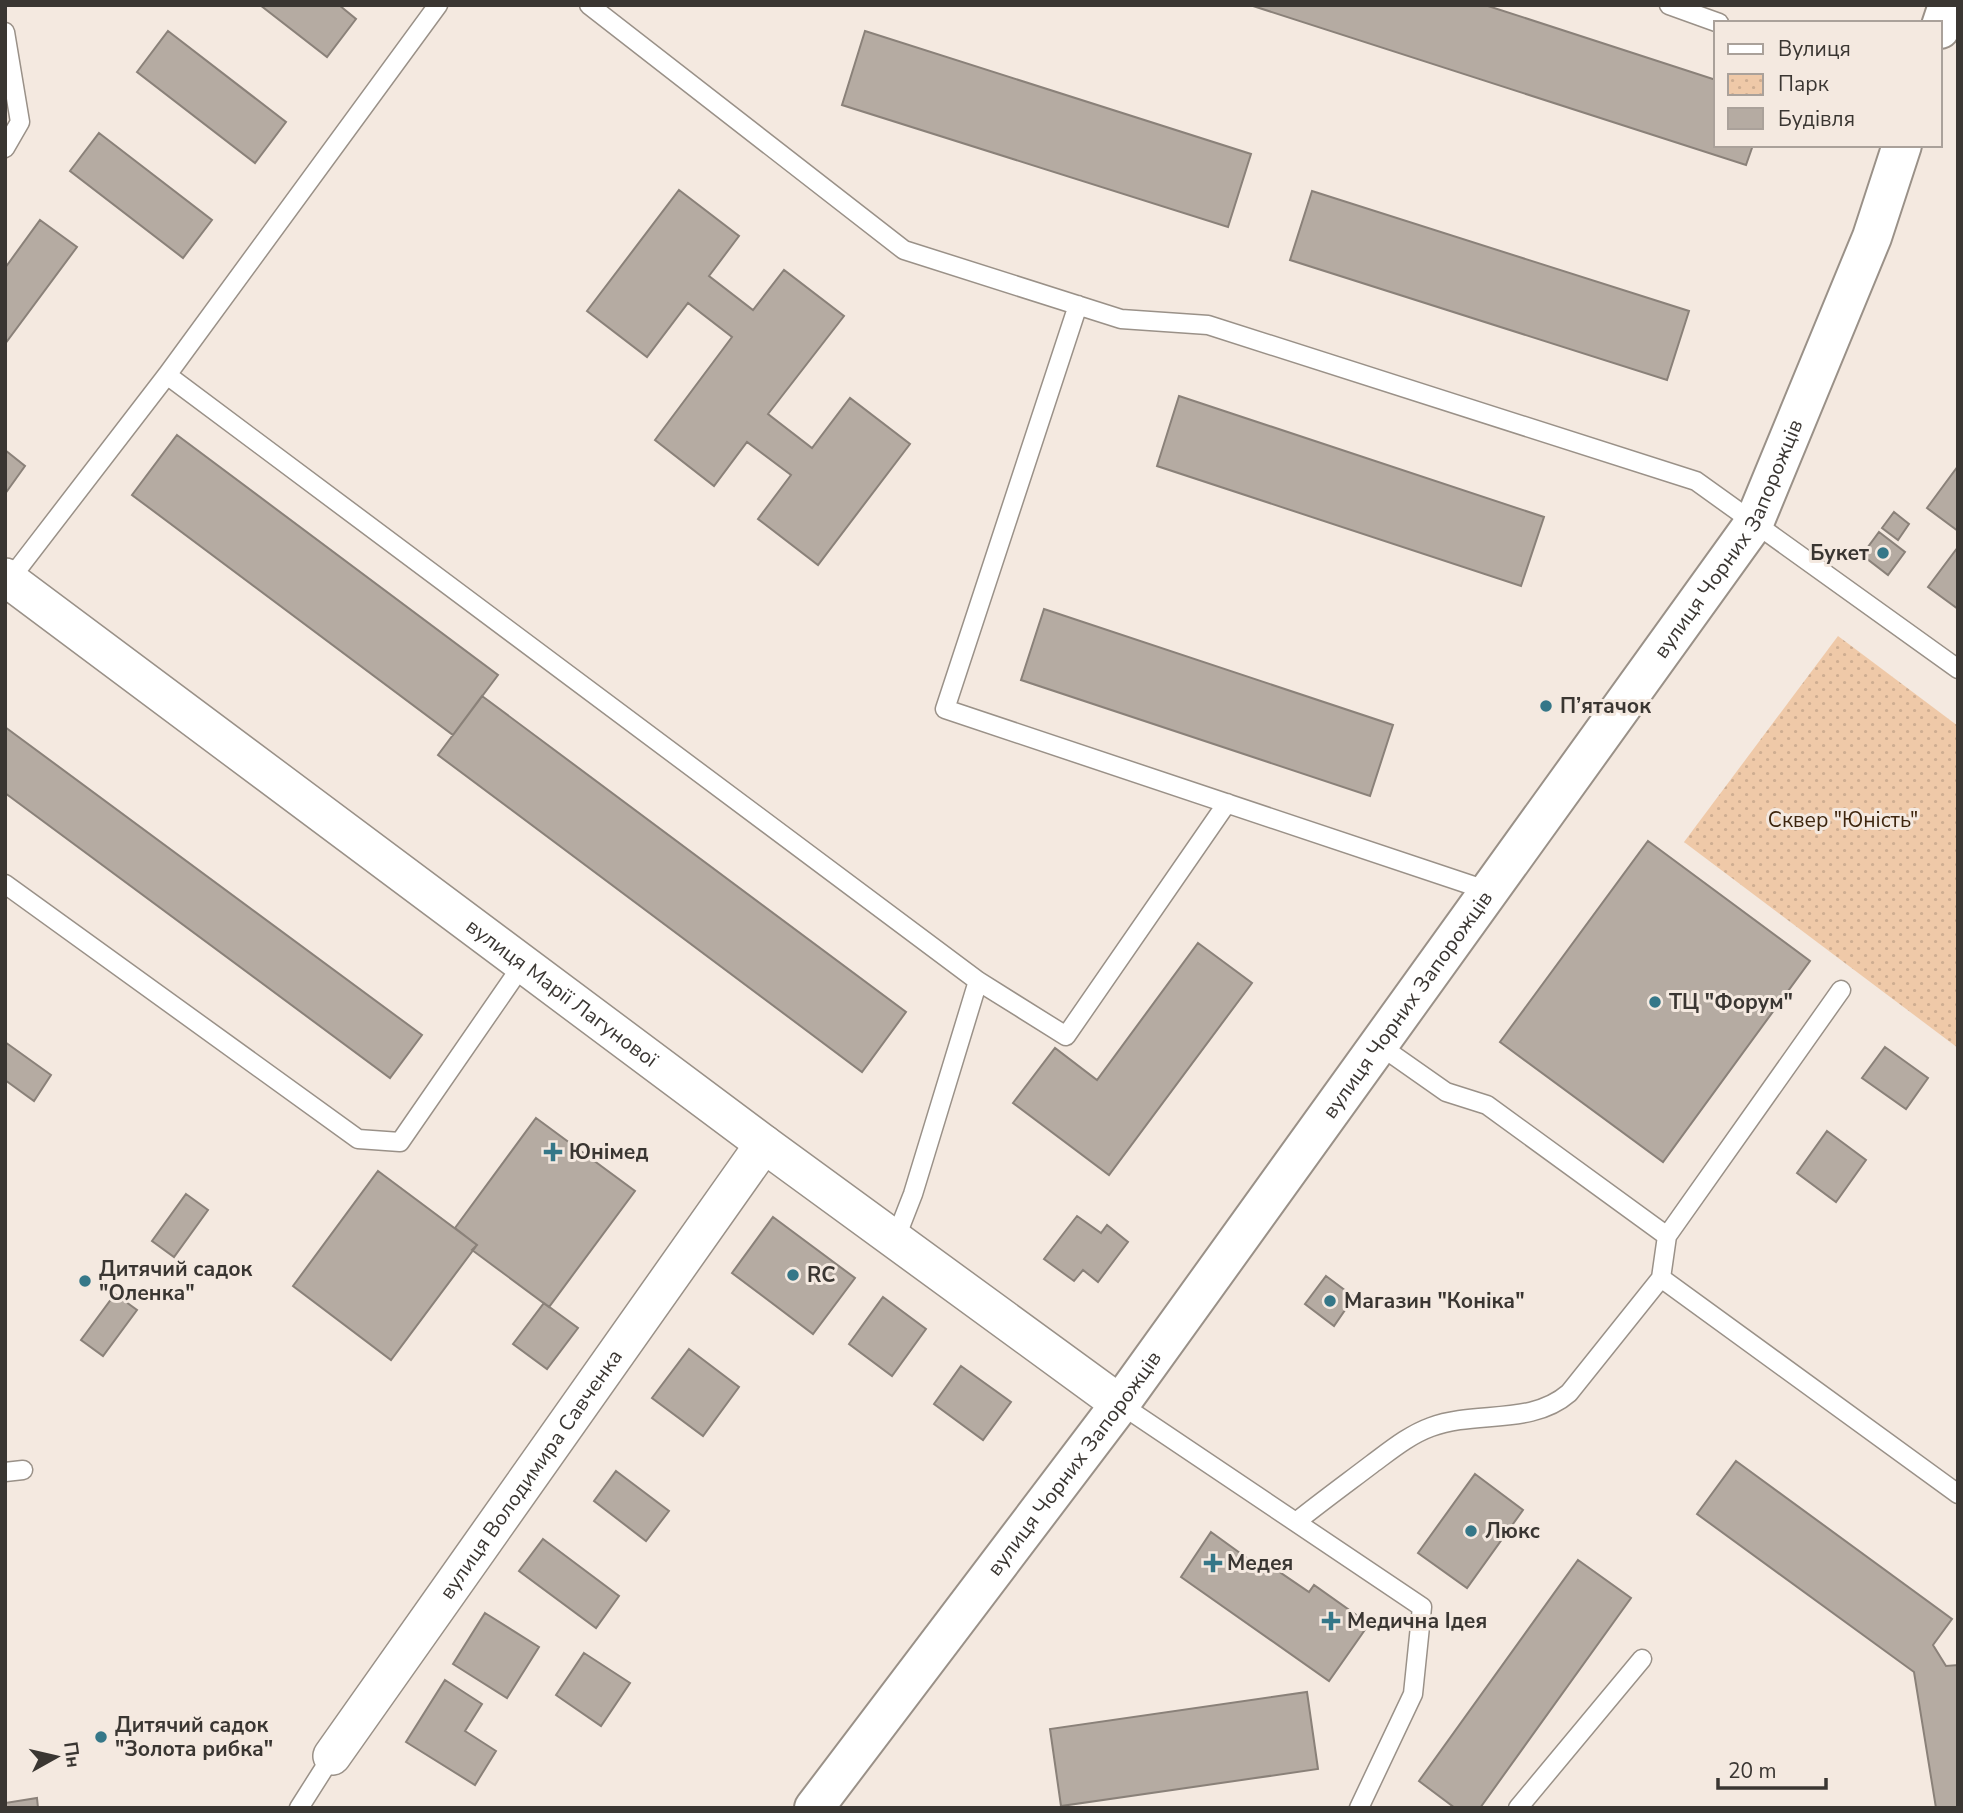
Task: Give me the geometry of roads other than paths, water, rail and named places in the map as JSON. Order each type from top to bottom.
[{"type":"street","points":[[1942,23],[1948,5]]},
{"type":"street","name":"вулиця Чорних Запорожців","points":[[814,1808],[1120,1404],[1754,523],[1872,237],[1901,147]]},
{"type":"street","name":"вулиця Марії Лагунової","points":[[7,580],[764,1144],[1120,1404]]},
{"type":"street","name":"вулиця Володимира Савченка","points":[[332,1756],[764,1144]]},
{"type":"lane","points":[[7,580],[167,375],[438,5]]},
{"type":"lane","points":[[589,5],[904,250],[1121,319],[1208,325],[1696,481],[1958,669]]},
{"type":"lane","points":[[1669,5],[1714,21]]},
{"type":"lane","points":[[5,35],[20,122],[5,148]]},
{"type":"lane","points":[[1078,305],[945,709],[1489,891]]},
{"type":"lane","points":[[167,375],[978,981],[1066,1036],[1227,803]]},
{"type":"lane","points":[[5,884],[358,1139],[400,1142],[523,964]]},
{"type":"lane","points":[[895,1240],[913,1194],[978,981]]},
{"type":"lane","points":[[1296,1522],[1404,1440],[1427,1428],[1447,1422],[1537,1411],[1560,1401],[1589,1371],[1661,1279],[1667,1236],[1841,990]]},
{"type":"lane","points":[[1379,1045],[1446,1092],[1487,1105],[1667,1236]]},
{"type":"lane","points":[[1661,1279],[1958,1494]]},
{"type":"lane","points":[[1120,1404],[1422,1607],[1413,1694],[1359,1808]]},
{"type":"lane","points":[[1518,1808],[1642,1659]]},
{"type":"lane","name":"вулиця Володимира Савченка","points":[[299,1808],[332,1756]]},
{"type":"place","name":"Букет","points":[[1883,553]]},
{"type":"place","name":"П’ятачок","points":[[1546,706]]},
{"type":"place","name":"ТЦ \"Форум\"","points":[[1655,1002]]},
{"type":"place","name":"Юнімед","points":[[553,1152]]},
{"type":"place","name":"RC","points":[[793,1275]]},
{"type":"place","name":"Дитячий садок \"Оленка\"","points":[[85,1281]]},
{"type":"place","name":"Магазин \"Коніка\"","points":[[1330,1301]]},
{"type":"place","name":"Люкс","points":[[1471,1531]]},
{"type":"place","name":"Медея","points":[[1213,1563]]},
{"type":"place","name":"Медична Ідея","points":[[1331,1621]]},
{"type":"place","name":"Дитячий садок \"Золота рибка\"","points":[[101,1737]]},
{"type":"park label","name":"Сквер \"Юність\"","points":[[1843,820]]}]
